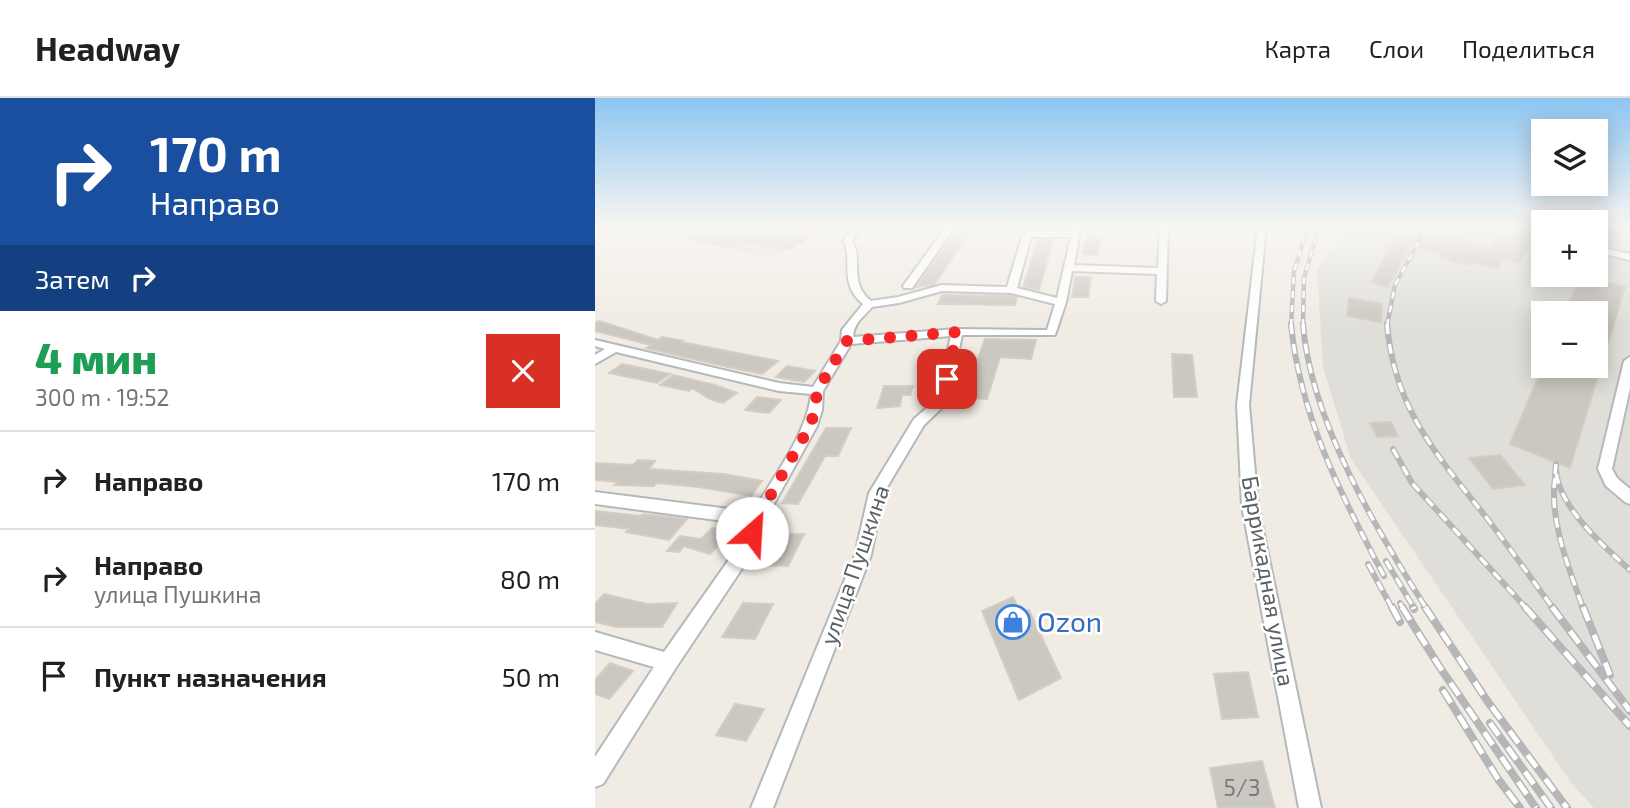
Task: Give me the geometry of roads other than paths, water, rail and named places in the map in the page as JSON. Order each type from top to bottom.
[{"type":"street","points":[[850,260],[850,270],[861,299],[869,304],[899,300],[942,288],[1011,290],[1061,302]]},
{"type":"street","points":[[908,286],[927,260]]},
{"type":"street","points":[[1011,290],[1020,260]]},
{"type":"street","points":[[847,341],[957,332],[1051,333],[1070,260]]},
{"type":"street","points":[[1161,260],[1161,301]]},
{"type":"street","name":"Баррикадная улица","points":[[1258,260],[1243,405],[1250,506],[1310,808]]},
{"type":"street","points":[[1069,268],[1160,271]]},
{"type":"street","points":[[595,776],[668,662],[747,547],[757,519],[810,426],[817,391],[847,341],[848,330],[869,304]]},
{"type":"street","name":"улица Пушкина","points":[[762,808],[863,555],[876,493],[919,422],[942,402],[957,332]]},
{"type":"street","points":[[595,343],[779,387],[817,391]]},
{"type":"street","points":[[595,360],[614,348]]},
{"type":"street","points":[[1630,361],[1605,468],[1611,482],[1630,498]]},
{"type":"street","points":[[595,498],[757,519]]},
{"type":"street","points":[[595,641],[668,662]]},
{"type":"railway","points":[[1291,325],[1294,271],[1297,260]]},
{"type":"railway","points":[[1303,324],[1304,278],[1309,260]]},
{"type":"railway","points":[[1387,325],[1395,285],[1409,260]]},
{"type":"railway","points":[[1303,324],[1308,360],[1318,397],[1348,472],[1426,608]]},
{"type":"railway","points":[[1291,325],[1303,391],[1313,423],[1338,485],[1384,576]]},
{"type":"railway","points":[[1387,325],[1398,381],[1420,428],[1553,608]]},
{"type":"railway","points":[[1393,449],[1412,483],[1526,608]]},
{"type":"railway","points":[[1555,474],[1556,464],[1557,478],[1571,508],[1594,536],[1630,570]]},
{"type":"railway","points":[[1555,478],[1558,527],[1566,561],[1583,608]]},
{"type":"railway","points":[[1386,561],[1414,608]]},
{"type":"railway","points":[[1368,564],[1392,608]]},
{"type":"railway","points":[[1400,603],[1403,608]]},
{"type":"railway","points":[[1392,607],[1400,622]]},
{"type":"railway","points":[[1402,607],[1536,808]]},
{"type":"railway","points":[[1425,607],[1488,702],[1567,808]]},
{"type":"railway","points":[[1525,607],[1630,726]]},
{"type":"railway","points":[[1552,607],[1630,711]]},
{"type":"railway","points":[[1583,607],[1610,675]]},
{"type":"railway","points":[[1443,690],[1498,779],[1520,808]]},
{"type":"railway","points":[[1490,723],[1551,808]]},
{"type":"place","name":"Ozon","points":[[1013,622]]}]
